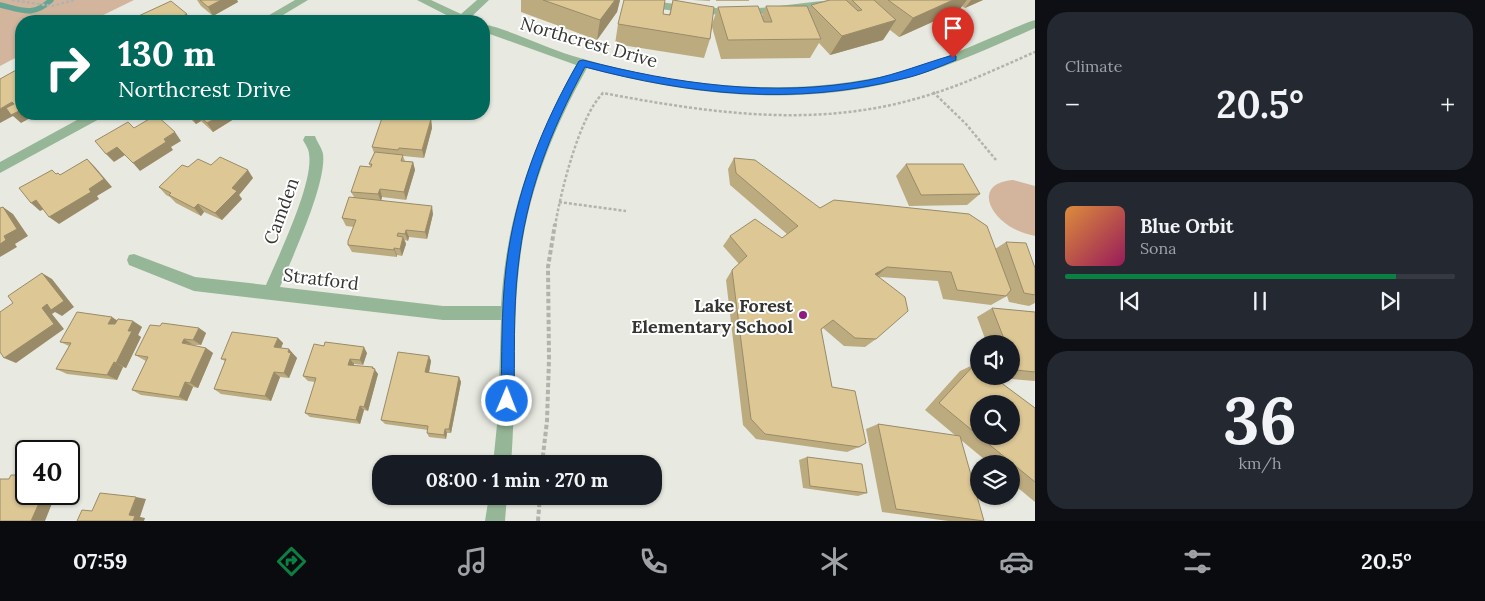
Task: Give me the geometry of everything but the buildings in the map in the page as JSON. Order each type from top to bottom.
[{"type":"street","points":[[276,15],[303,0]]},
{"type":"street","points":[[422,0],[454,15]]},
{"type":"street","points":[[469,15],[484,0]]},
{"type":"street","points":[[628,0],[686,10],[732,13],[772,12],[816,6],[842,0]]},
{"type":"street","name":"Northcrest Drive","points":[[490,30],[583,63],[636,77],[735,91],[780,92],[828,89],[904,76],[1035,24]]},
{"type":"street","points":[[503,455],[507,401],[512,269],[522,206],[537,158],[557,110],[583,63]]},
{"type":"street","points":[[0,168],[87,120]]},
{"type":"street","name":"Camden","points":[[270,293],[301,217],[316,168],[316,154],[310,140]]},
{"type":"street","name":"Stratford","points":[[134,260],[194,284],[443,313],[509,313]]},
{"type":"street","points":[[495,521],[497,505]]},
{"type":"path","points":[[12,0],[48,6],[66,4],[75,0]]},
{"type":"path","points":[[543,455],[548,368],[548,267],[559,202],[572,156],[594,102],[603,93],[680,108],[750,115],[828,112],[904,102],[975,79],[1035,52]]},
{"type":"path","points":[[933,92],[966,124],[996,160]]},
{"type":"path","points":[[559,202],[626,212]]},
{"type":"path","points":[[538,521],[539,505]]},
{"type":"shaded area","points":[[0,0],[134,0],[103,15],[15,15],[15,58],[0,66]]},
{"type":"shaded area","points":[[1013,180],[1035,186],[1035,236],[1009,226],[1001,220],[991,206],[989,198],[994,186]]},
{"type":"waterway","points":[[0,5],[27,11],[39,9],[51,0]]},
{"type":"place","name":"Lake Forest Elementary School","points":[[803,315]]},
{"type":"route","points":[[507,401],[512,269],[516,234],[522,206],[537,158],[557,110],[583,63],[636,77],[692,86],[735,91],[780,92],[828,89],[904,76],[953,58]]}]
